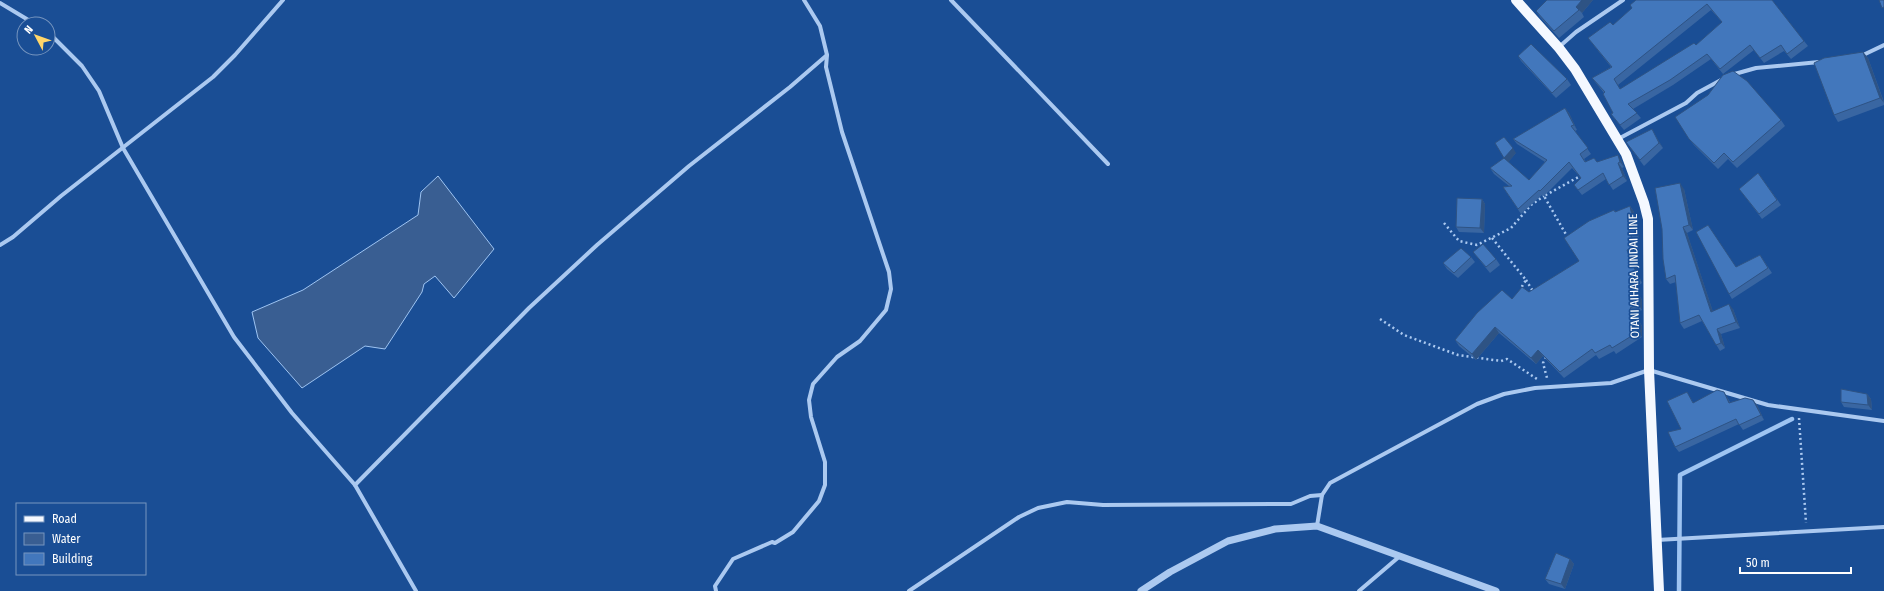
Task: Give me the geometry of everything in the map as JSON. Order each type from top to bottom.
[{"type":"main road","name":"OTANI AIHARA JINDAI LINE","points":[[1516,0],[1559,48],[1575,69],[1616,140],[1626,154],[1644,203],[1648,219],[1649,370],[1660,591]]},
{"type":"street","points":[[0,245],[13,237],[61,196],[213,77],[235,55],[283,0]]},
{"type":"street","points":[[716,591],[715,586],[734,559],[772,542],[775,543],[794,532],[819,501],[825,484],[825,462],[810,411],[809,400],[814,384],[837,357],[860,341],[886,310],[891,289],[889,272],[842,132],[826,67],[827,55],[820,26],[804,0]]},
{"type":"street","points":[[951,0],[1108,164]]},
{"type":"street","points":[[1559,48],[1576,32],[1623,0]]},
{"type":"street","points":[[0,3],[22,16]]},
{"type":"street","points":[[56,40],[82,66],[99,91],[123,148],[234,337],[292,414],[355,485],[416,591]]},
{"type":"street","points":[[1856,57],[1867,55],[1884,45]]},
{"type":"street","points":[[355,485],[529,308],[597,246],[689,166],[790,87],[827,55]]},
{"type":"street","points":[[1616,140],[1686,103],[1698,93],[1733,74],[1756,68],[1825,61]]},
{"type":"street","points":[[1317,526],[1322,495],[1330,483],[1477,404],[1504,394],[1550,387],[1611,383],[1649,370],[1768,405],[1884,421]]},
{"type":"street","points":[[909,591],[1019,517],[1038,508],[1067,502],[1103,506],[1291,504],[1310,496],[1322,495]]},
{"type":"street","points":[[1141,591],[1170,572],[1228,541],[1275,530],[1317,526],[1401,555],[1496,591]]},
{"type":"street","points":[[1657,540],[1884,527]]},
{"type":"street","points":[[1359,591],[1401,555]]},
{"type":"path","points":[[1444,223],[1459,242],[1477,245],[1511,228],[1531,205],[1588,171]]},
{"type":"path","points":[[1544,196],[1571,244]]},
{"type":"path","points":[[1492,238],[1526,280],[1537,298]]},
{"type":"path","points":[[1519,293],[1526,280]]},
{"type":"path","points":[[1380,319],[1404,335],[1458,355],[1501,361],[1507,359],[1550,387]]},
{"type":"path","points":[[1546,356],[1543,363],[1550,387]]},
{"type":"path","points":[[1799,410],[1806,531]]},
{"type":"water","points":[[438,176],[494,249],[454,298],[435,276],[424,284],[422,292],[385,349],[365,346],[302,388],[258,338],[252,312],[303,290],[418,215],[421,192]]},
{"type":"building","points":[[1547,0],[1582,0],[1576,7],[1579,10],[1554,31],[1536,11]]},
{"type":"building","points":[[1636,0],[1772,0],[1804,41],[1787,54],[1781,45],[1760,58],[1750,45],[1720,69],[1707,54],[1670,80],[1628,104],[1637,113],[1620,125],[1611,114],[1613,113],[1603,94],[1605,92],[1592,78],[1612,67],[1588,38],[1610,22],[1613,25],[1632,8],[1630,5]],"holes":[[[1707,4],[1722,22],[1696,45],[1694,43],[1620,89],[1614,79]]]},
{"type":"building","points":[[1879,0],[1884,0],[1884,7],[1882,8]]},
{"type":"building","points":[[1531,44],[1567,79],[1552,93],[1518,56]]},
{"type":"building","points":[[1863,52],[1880,98],[1834,115],[1814,63],[1824,58]]},
{"type":"building","points":[[1733,71],[1747,81],[1781,120],[1733,162],[1724,153],[1714,163],[1689,139],[1675,117],[1708,95],[1723,75]]},
{"type":"building","points":[[1565,108],[1574,125],[1571,126],[1588,148],[1580,154],[1585,162],[1594,158],[1597,162],[1618,155],[1620,162],[1618,163],[1623,176],[1609,185],[1603,173],[1578,190],[1574,185],[1581,178],[1569,162],[1540,191],[1539,190],[1518,209],[1503,187],[1512,186],[1490,168],[1504,158],[1529,180],[1547,160],[1513,139]]},
{"type":"building","points":[[1652,129],[1659,143],[1640,160],[1626,142]]},
{"type":"building","points":[[1504,137],[1513,148],[1504,158],[1495,143]]},
{"type":"building","points":[[1758,173],[1777,200],[1759,214],[1739,189]]},
{"type":"building","points":[[1680,183],[1689,225],[1683,227],[1711,312],[1729,304],[1736,322],[1717,329],[1721,343],[1716,345],[1699,315],[1680,323],[1675,275],[1666,279],[1663,259],[1662,229],[1655,188]]},
{"type":"building","points":[[1457,198],[1482,199],[1480,228],[1456,227]]},
{"type":"building","points":[[1630,206],[1635,232],[1631,236],[1633,248],[1627,250],[1638,277],[1631,282],[1638,294],[1638,304],[1630,308],[1638,320],[1638,332],[1612,348],[1610,345],[1595,353],[1592,349],[1560,372],[1538,350],[1531,358],[1495,327],[1472,354],[1455,340],[1477,313],[1502,290],[1512,299],[1522,287],[1529,292],[1579,261],[1564,238],[1589,221],[1614,210],[1615,212]]},
{"type":"building","points":[[1708,225],[1736,267],[1760,255],[1768,268],[1729,294],[1696,232]]},
{"type":"building","points":[[1483,244],[1496,259],[1486,267],[1473,252]]},
{"type":"building","points":[[1461,248],[1471,257],[1454,273],[1443,263]]},
{"type":"building","points":[[1841,389],[1867,394],[1868,405],[1841,402]]},
{"type":"building","points":[[1717,390],[1724,392],[1729,403],[1745,398],[1753,400],[1761,415],[1739,425],[1736,419],[1675,447],[1668,432],[1681,429],[1667,401],[1687,392],[1693,403]]},
{"type":"building","points":[[1556,553],[1570,559],[1561,584],[1545,579]]},
{"type":"waterway","points":[[1679,591],[1680,475],[1792,419]]}]
